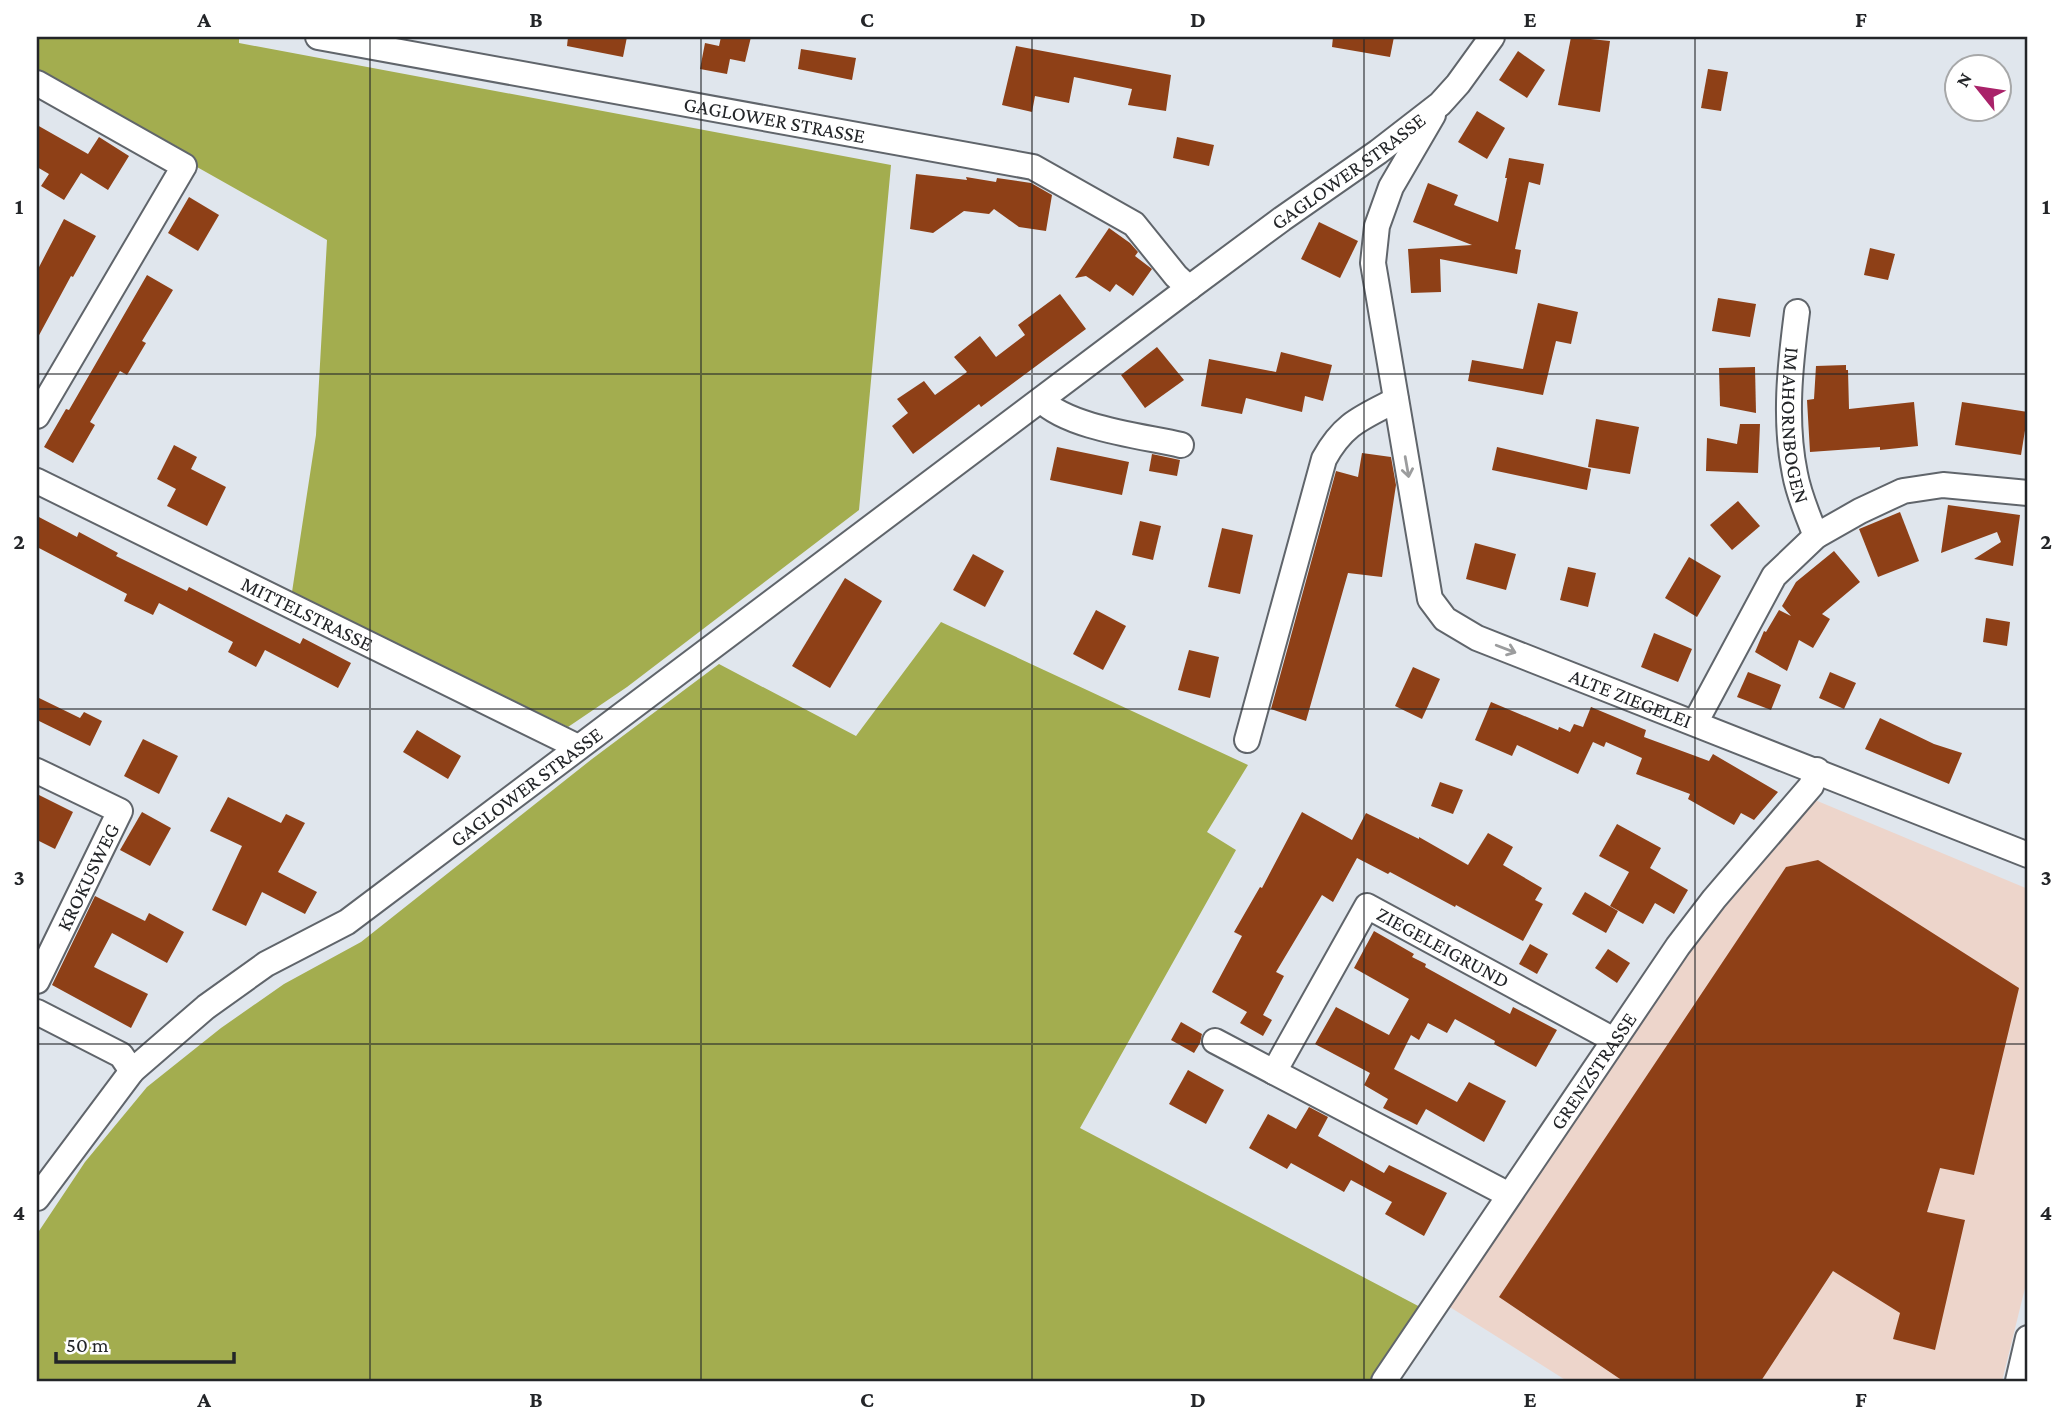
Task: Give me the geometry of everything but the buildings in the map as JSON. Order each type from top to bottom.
[{"type":"street","name":"GAGLOWER STRASSE","points":[[318,37],[1033,167],[1134,223],[1176,276],[1189,288]]},
{"type":"street","name":"GAGLOWER STRASSE","points":[[37,1198],[132,1071],[206,1007],[266,964],[347,922],[1189,288],[1378,152],[1440,104],[1492,37]]},
{"type":"street","points":[[37,83],[184,166],[37,416]]},
{"type":"street","name":"ALTE ZIEGELEI","points":[[1440,104],[1391,187],[1377,226],[1373,263],[1430,599],[1445,619],[1477,638],[2028,855]]},
{"type":"street","points":[[1378,152],[1388,165],[1391,187]]},
{"type":"street","name":"IM AHORNBOGEN","points":[[1797,312],[1790,370],[1788,424],[1795,474],[1815,536]]},
{"type":"street","points":[[1041,400],[1059,414],[1087,424],[1181,445]]},
{"type":"street","points":[[1247,740],[1324,460],[1335,439],[1355,421],[1396,400]]},
{"type":"street","name":"MITTELSTRASSE","points":[[37,481],[578,747]]},
{"type":"street","name":"IM AHORNBOGEN","points":[[1695,723],[1774,576],[1815,536],[1903,491],[1943,485],[2028,493]]},
{"type":"street","name":"KROKUSWEG","points":[[37,771],[120,811],[37,981]]},
{"type":"street","name":"GRENZSTRASSE","points":[[1384,1381],[1678,946],[1714,899],[1811,786],[1817,771]]},
{"type":"street","name":"ZIEGELEIGRUND","points":[[1274,1072],[1367,906],[1614,1040]]},
{"type":"street","points":[[37,1012],[121,1055],[132,1071]]},
{"type":"street","points":[[1215,1041],[1508,1195]]},
{"type":"street","points":[[2018,1381],[2028,1338]]},
{"type":"shaded area","points":[[1815,800],[2028,889],[2028,1276],[2002,1381],[1567,1381],[1445,1304],[1683,951]]},
{"type":"green space","points":[[37,37],[239,37],[239,43],[891,165],[859,510],[627,687],[568,727],[292,592],[316,435],[327,240],[197,167],[178,147],[37,71]]},
{"type":"green space","points":[[941,622],[1248,765],[1207,832],[1236,850],[1080,1128],[1422,1308],[1373,1381],[37,1381],[37,1234],[85,1162],[147,1087],[221,1028],[284,984],[361,942],[592,759],[719,664],[856,736]]}]
